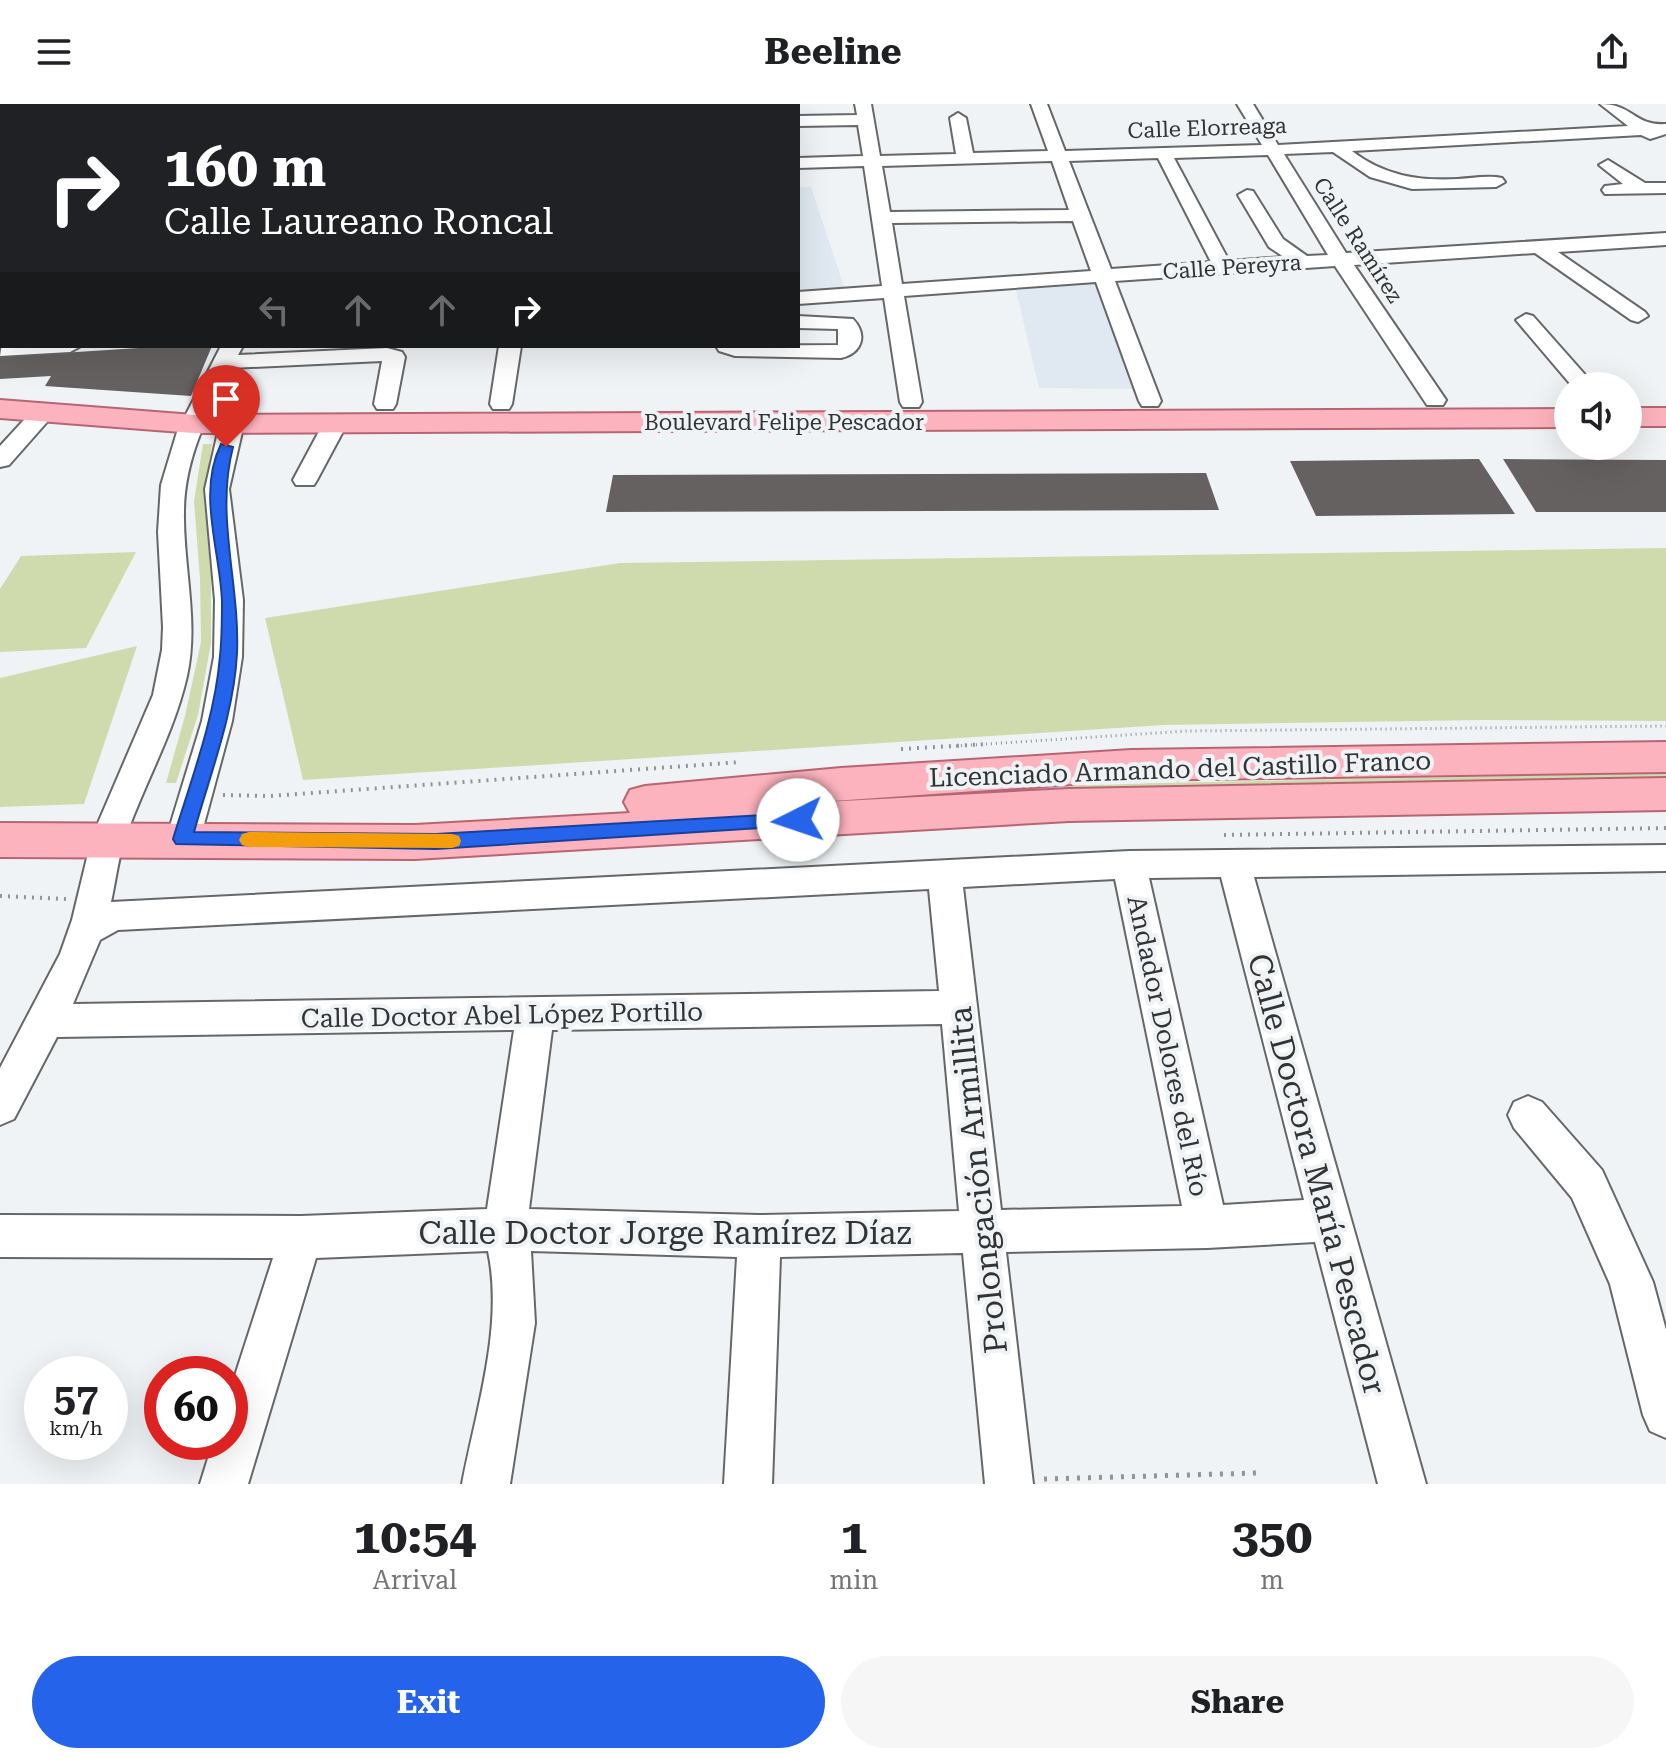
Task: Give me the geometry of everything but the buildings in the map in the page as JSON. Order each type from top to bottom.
[{"type":"main road","name":"Boulevard Felipe Pescador","points":[[0,390],[199,414],[232,423],[335,424],[1430,410],[1554,401]]},
{"type":"main road","points":[[1642,400],[1666,400]]},
{"type":"main road","name":"Boulevard Felipe Pescador","points":[[0,409],[42,414],[199,414],[385,404],[1150,401],[1554,417]]},
{"type":"main road","points":[[1642,417],[1666,417]]},
{"type":"main road","name":"Licenciado Armando del Castillo Franco","points":[[314,840],[359,830],[453,819],[1023,770],[1191,763],[1666,757]]},
{"type":"main road","name":"Licenciado Armando del Castillo Franco","points":[[0,840],[480,840],[1069,805],[1666,794]]},
{"type":"street","points":[[1039,104],[1150,401]]},
{"type":"street","name":"Calle Ramírez","points":[[1245,104],[1430,410]]},
{"type":"street","points":[[1608,104],[1666,146]]},
{"type":"street","points":[[800,121],[864,112],[911,402]]},
{"type":"street","points":[[958,118],[966,160]]},
{"type":"street","name":"Calle Elorreaga","points":[[800,163],[1271,150],[1666,129]]},
{"type":"street","points":[[1337,147],[1365,170],[1410,185],[1496,182]]},
{"type":"street","points":[[1164,154],[1223,267]]},
{"type":"street","points":[[1608,165],[1641,189]]},
{"type":"street","points":[[1410,185],[1428,205]]},
{"type":"street","points":[[1611,190],[1666,188]]},
{"type":"street","points":[[1247,195],[1276,243],[1303,262]]},
{"type":"street","points":[[879,218],[1082,215]]},
{"type":"street","name":"Calle Pereyra","points":[[800,298],[1666,239]]},
{"type":"street","points":[[1539,247],[1638,316]]},
{"type":"street","points":[[1526,320],[1572,372]]},
{"type":"street","points":[[730,348],[841,352],[849,349],[849,326],[846,323],[800,322]]},
{"type":"street","points":[[0,350],[35,348]]},
{"type":"street","points":[[501,404],[510,348]]},
{"type":"street","points":[[0,1106],[86,931],[109,838],[158,726],[174,668],[176,645],[172,489],[180,457],[228,354],[387,354],[394,357],[385,404]]},
{"type":"street","points":[[0,460],[42,414]]},
{"type":"street","points":[[183,839],[217,721],[228,657],[229,600],[217,508],[220,471],[232,423]]},
{"type":"street","points":[[305,480],[335,424]]},
{"type":"street","points":[[86,931],[112,916],[196,910],[390,904],[1129,865],[1666,858]]},
{"type":"street","name":"Calle Doctora María Pescador","points":[[1234,864],[1402,1484]]},
{"type":"street","name":"Andador Dolores del Río","points":[[1129,865],[1207,1227]]},
{"type":"street","name":"Prolongación Armillita","points":[[945,876],[1009,1482]]},
{"type":"street","name":"Calle Doctor Abel López Portillo","points":[[44,1021],[960,1007]]},
{"type":"street","points":[[486,1484],[515,1307],[512,1252],[505,1229],[535,1015]]},
{"type":"street","points":[[1528,1115],[1587,1184],[1631,1282],[1666,1415]]},
{"type":"street","name":"Calle Doctor Jorge Ramírez Díaz","points":[[0,1236],[301,1237],[505,1229],[627,1235],[759,1236],[1207,1227],[1329,1220]]},
{"type":"street","points":[[748,1484],[759,1236]]},
{"type":"street","points":[[224,1484],[301,1237]]},
{"type":"path","points":[[1009,1482],[1257,1473]]},
{"type":"shaded area","points":[[800,187],[811,187],[845,290],[800,292]]},
{"type":"shaded area","points":[[1101,283],[1133,389],[1039,388],[1016,290]]},
{"type":"green space","points":[[203,444],[212,444],[204,497],[211,576],[211,643],[198,715],[176,783],[166,783],[201,642],[194,501]]},
{"type":"green space","points":[[1666,548],[1666,721],[1483,720],[1164,725],[303,780],[265,618],[620,563]]},
{"type":"green space","points":[[136,552],[86,648],[0,652],[0,589],[21,556]]},
{"type":"green space","points":[[137,646],[84,804],[0,807],[0,678]]},
{"type":"green space","points":[[1666,773],[1666,785],[821,804],[1105,784]]},
{"type":"slow traffic","points":[[249,840],[452,841]]},
{"type":"route","points":[[226,447],[217,489],[217,508],[229,600],[228,657],[217,721],[183,839],[436,842],[798,820]]}]
